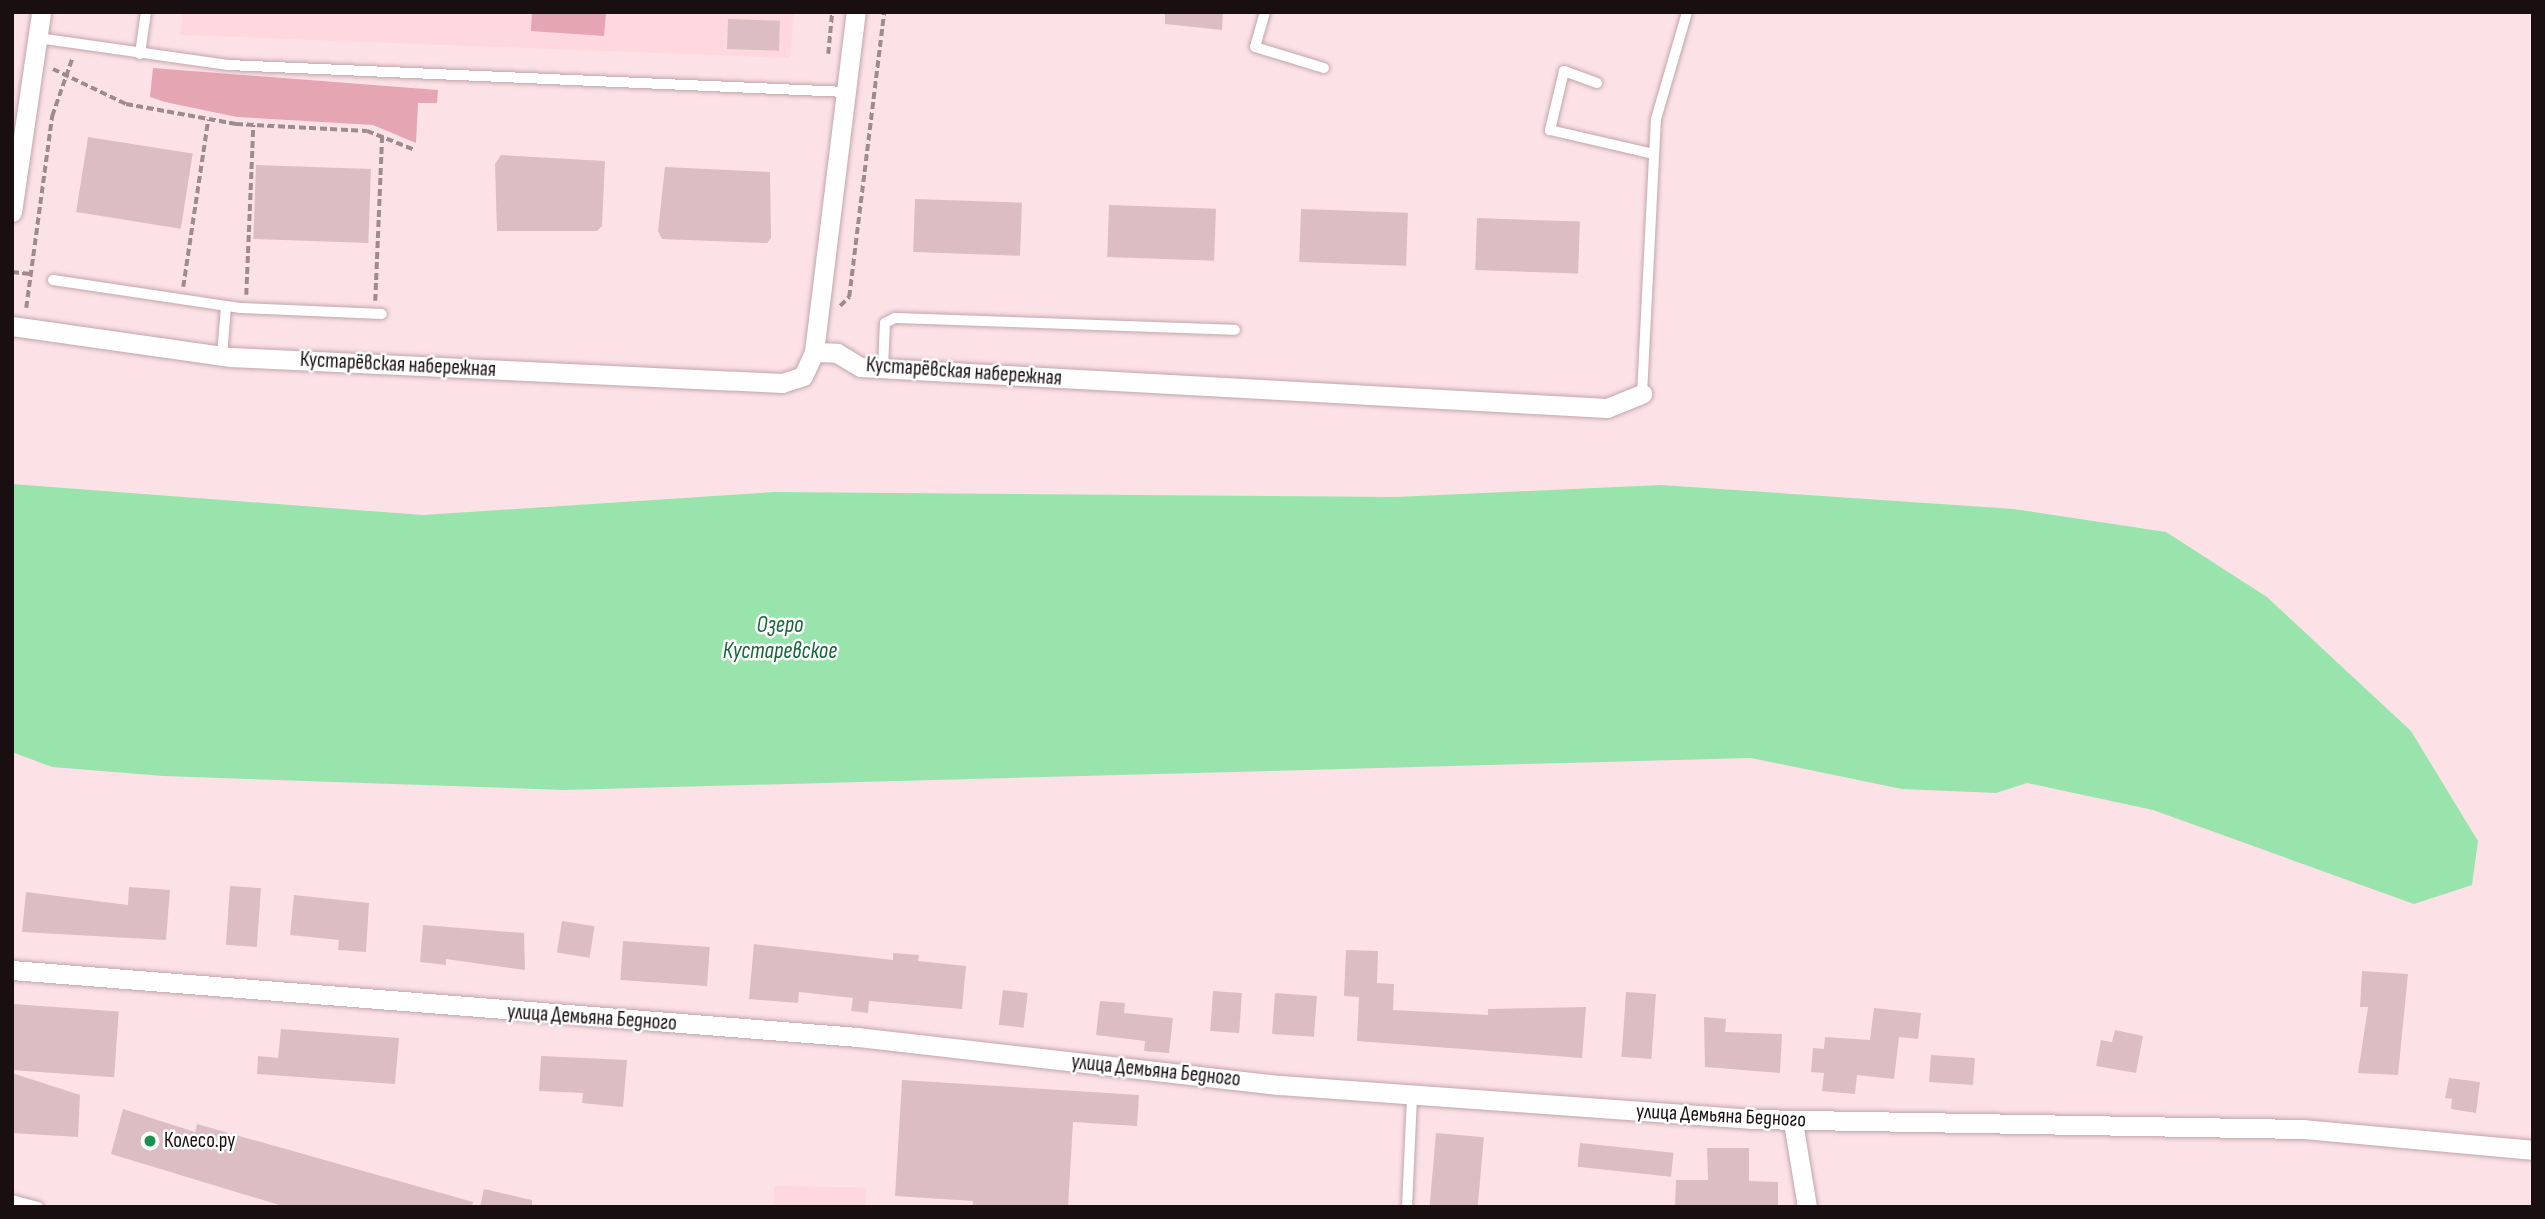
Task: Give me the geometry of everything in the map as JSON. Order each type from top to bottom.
[{"type":"street","points":[[12,212],[41,12]]},
{"type":"street","points":[[814,352],[856,12]]},
{"type":"street","name":"Кустарёвская набережная","points":[[18,327],[222,356],[782,383],[803,376],[814,352],[837,353],[860,368],[1607,408],[1642,394]]},
{"type":"street","name":"улица Демьяна Бедного","points":[[12,970],[857,1037],[1412,1095],[1793,1122],[1920,1119],[2303,1129],[2533,1150]]},
{"type":"street","points":[[1793,1122],[1807,1207]]},
{"type":"lane","points":[[140,54],[146,12]]},
{"type":"lane","points":[[1265,12],[1255,47],[1324,68]]},
{"type":"lane","points":[[1642,394],[1656,119],[1687,12]]},
{"type":"lane","points":[[38,38],[140,54],[243,65],[846,92]]},
{"type":"lane","points":[[1597,83],[1564,71],[1550,130],[1654,154]]},
{"type":"lane","points":[[53,280],[245,308],[378,314]]},
{"type":"lane","points":[[222,356],[226,306]]},
{"type":"lane","points":[[883,368],[885,323],[895,318],[1235,330]]},
{"type":"lane","points":[[1407,1207],[1412,1095]]},
{"type":"lane","points":[[12,1200],[37,1207]]},
{"type":"path","points":[[825,91],[832,12]]},
{"type":"path","points":[[820,305],[843,306],[849,297],[884,12]]},
{"type":"path","points":[[18,327],[31,274],[52,116],[68,77],[75,44]]},
{"type":"path","points":[[35,58],[115,100],[208,120],[382,136],[415,150]]},
{"type":"path","points":[[181,299],[208,120]]},
{"type":"path","points":[[245,308],[253,125]]},
{"type":"path","points":[[378,314],[382,136]]},
{"type":"path","points":[[12,272],[31,274]]},
{"type":"shaded area","points":[[183,12],[794,12],[790,58],[180,35]]},
{"type":"shaded area","points":[[532,12],[606,12],[604,36],[531,31]]},
{"type":"shaded area","points":[[153,68],[438,90],[437,103],[418,103],[416,143],[373,125],[237,117],[165,102],[150,97]]},
{"type":"shaded area","points":[[774,1186],[866,1188],[866,1207],[774,1207]]},
{"type":"water","name":"Озеро Кустаревское","points":[[12,484],[423,515],[775,492],[1396,497],[1661,485],[2014,509],[2166,532],[2267,597],[2411,731],[2478,841],[2472,885],[2414,904],[2153,810],[2027,783],[1996,793],[1902,789],[1751,758],[564,790],[163,776],[52,767],[12,752]]},
{"type":"building","points":[[1165,12],[1223,12],[1222,30],[1165,24]]},
{"type":"building","points":[[728,19],[780,21],[779,51],[727,49]]},
{"type":"building","points":[[88,137],[193,154],[181,229],[76,212]]},
{"type":"building","points":[[501,155],[605,161],[602,226],[597,231],[497,231],[495,164]]},
{"type":"building","points":[[256,165],[371,169],[368,243],[253,239]]},
{"type":"building","points":[[665,167],[770,172],[771,238],[767,243],[662,239],[658,231]]},
{"type":"building","points":[[915,199],[1022,203],[1020,256],[913,252]]},
{"type":"building","points":[[1109,205],[1216,209],[1214,261],[1107,257]]},
{"type":"building","points":[[1301,209],[1408,213],[1406,266],[1299,262]]},
{"type":"building","points":[[1477,218],[1580,222],[1578,274],[1475,270]]},
{"type":"building","points":[[230,886],[261,888],[257,947],[226,945]]},
{"type":"building","points":[[129,887],[170,890],[166,940],[22,932],[26,892],[128,905]]},
{"type":"building","points":[[294,895],[369,903],[366,952],[338,950],[339,940],[290,935]]},
{"type":"building","points":[[562,921],[595,926],[590,958],[557,953]]},
{"type":"building","points":[[423,925],[524,933],[525,970],[446,959],[446,965],[420,962]]},
{"type":"building","points":[[623,941],[710,947],[707,986],[620,980]]},
{"type":"building","points":[[754,944],[893,960],[893,953],[919,955],[918,961],[966,966],[962,1009],[869,1001],[868,1013],[851,1011],[853,998],[799,992],[798,1003],[749,999]]},
{"type":"building","points":[[1346,950],[1378,951],[1377,983],[1394,984],[1393,1010],[1488,1015],[1488,1009],[1586,1007],[1582,1058],[1357,1041],[1359,997],[1344,996]]},
{"type":"building","points":[[2362,971],[2408,974],[2398,1075],[2358,1073],[2368,1007],[2360,1007]]},
{"type":"building","points":[[1003,990],[1028,993],[1024,1028],[999,1025]]},
{"type":"building","points":[[1213,991],[1242,993],[1239,1033],[1210,1031]]},
{"type":"building","points":[[1626,992],[1656,994],[1651,1059],[1621,1057]]},
{"type":"building","points":[[1275,993],[1317,996],[1314,1037],[1272,1034]]},
{"type":"building","points":[[1100,1001],[1125,1003],[1124,1013],[1173,1018],[1169,1053],[1144,1051],[1145,1041],[1096,1035]]},
{"type":"building","points":[[12,1004],[119,1011],[114,1077],[12,1070]]},
{"type":"building","points":[[1874,1008],[1921,1013],[1918,1039],[1899,1037],[1894,1079],[1857,1075],[1855,1094],[1822,1091],[1824,1073],[1811,1072],[1813,1048],[1824,1049],[1825,1037],[1870,1040]]},
{"type":"building","points":[[1704,1017],[1726,1019],[1725,1032],[1782,1034],[1780,1073],[1705,1067]]},
{"type":"building","points":[[281,1029],[399,1038],[395,1084],[257,1074],[258,1056],[278,1058]]},
{"type":"building","points":[[2115,1030],[2143,1036],[2136,1073],[2096,1066],[2101,1040],[2112,1042]]},
{"type":"building","points":[[1931,1055],[1975,1058],[1973,1085],[1929,1082]]},
{"type":"building","points":[[541,1056],[627,1060],[623,1107],[582,1103],[583,1093],[539,1091]]},
{"type":"building","points":[[12,1073],[80,1095],[78,1137],[12,1133]]},
{"type":"building","points":[[2449,1078],[2480,1082],[2476,1113],[2451,1109],[2452,1099],[2445,1098]]},
{"type":"building","points":[[902,1080],[1139,1095],[1137,1126],[1073,1122],[1068,1207],[973,1207],[973,1201],[895,1196]]},
{"type":"building","points":[[123,1109],[195,1132],[197,1124],[473,1202],[472,1207],[286,1207],[111,1154]]},
{"type":"building","points":[[1436,1133],[1484,1137],[1478,1207],[1430,1207]]},
{"type":"building","points":[[1580,1143],[1673,1153],[1671,1177],[1577,1167]]},
{"type":"building","points":[[1707,1148],[1749,1148],[1749,1181],[1778,1182],[1778,1207],[1675,1207],[1676,1180],[1708,1180]]},
{"type":"building","points":[[484,1189],[532,1200],[532,1207],[480,1207]]},
{"type":"place","name":"Колесо.ру","points":[[150,1141]]}]
